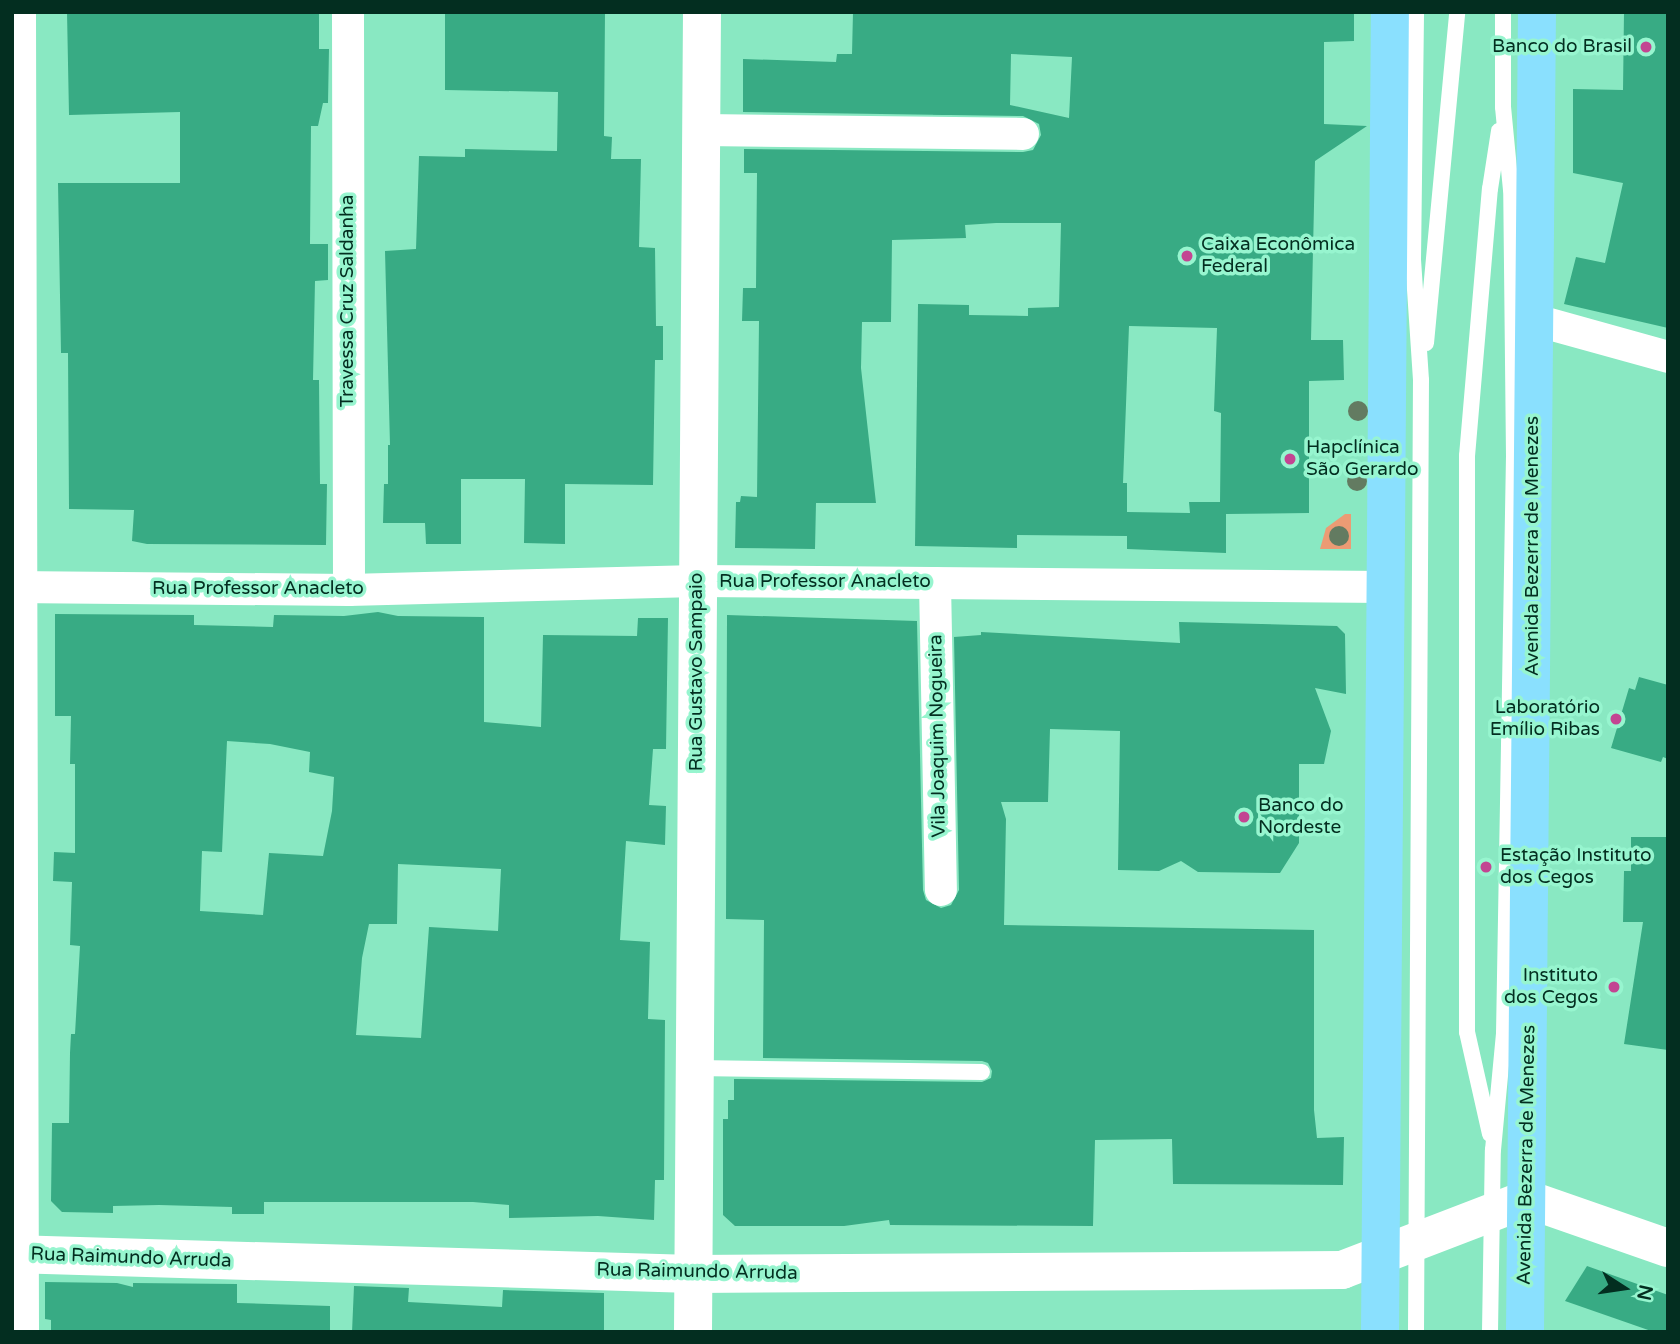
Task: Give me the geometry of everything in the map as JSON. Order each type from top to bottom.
[{"type":"main road","points":[[1380,1332],[1390,12]]},
{"type":"main road","name":"Avenida Bezerra de Menezes","points":[[1525,1332],[1537,12]]},
{"type":"street","points":[[17,12],[15,587],[17,1254],[20,1332]]},
{"type":"street","name":"Travessa Cruz Saldanha","points":[[348,12],[349,590]]},
{"type":"street","name":"Rua Gustavo Sampaio","points":[[693,1332],[702,12]]},
{"type":"street","points":[[703,130],[1023,134]]},
{"type":"street","points":[[1535,320],[1668,357]]},
{"type":"street","name":"Rua Professor Anacleto","points":[[15,587],[349,590],[697,581],[1385,587]]},
{"type":"street","name":"Vila Joaquim Nogueira","points":[[935,583],[941,890]]},
{"type":"street","points":[[1527,1199],[1668,1248]]},
{"type":"street","name":"Rua Raimundo Arruda","points":[[17,1254],[693,1274],[1342,1270],[1527,1199]]},
{"type":"lane","points":[[1416,12],[1413,260],[1421,380],[1416,1332]]},
{"type":"lane","points":[[1421,380],[1436,261],[1457,12]]},
{"type":"lane","name":"Avenida Bezerra de Menezes","points":[[1490,1332],[1493,1150],[1504,1034],[1514,457],[1511,190],[1503,107],[1503,12]]},
{"type":"lane","name":"Avenida Bezerra de Menezes","points":[[1493,1150],[1467,1032],[1467,456],[1490,189],[1503,107]]},
{"type":"lane","points":[[695,1068],[982,1072]]},
{"type":"shaded area","points":[[1345,514],[1351,514],[1351,549],[1320,549],[1326,528]]},
{"type":"building","points":[[67,12],[319,12],[319,49],[329,49],[328,103],[323,103],[318,126],[311,126],[310,244],[328,244],[328,280],[315,281],[313,380],[319,380],[320,484],[327,484],[326,545],[147,544],[132,541],[134,510],[69,509],[68,353],[61,353],[58,183],[180,183],[180,112],[69,115]]},
{"type":"building","points":[[445,12],[605,12],[604,136],[612,137],[611,159],[641,159],[639,247],[655,248],[656,326],[663,326],[663,360],[655,360],[653,485],[565,484],[565,544],[524,543],[525,479],[461,479],[461,544],[426,544],[425,523],[383,523],[384,484],[388,484],[390,445],[385,251],[416,249],[419,156],[465,157],[465,149],[557,151],[558,92],[445,90]]},
{"type":"building","points":[[853,12],[1354,12],[1354,41],[1324,42],[1324,124],[1367,126],[1315,161],[1311,340],[1343,340],[1344,380],[1309,381],[1309,513],[1226,514],[1226,553],[1127,549],[1127,536],[1017,535],[1017,548],[915,546],[918,304],[969,305],[969,315],[1028,316],[1028,308],[1059,307],[1061,223],[996,223],[965,225],[966,238],[892,240],[891,322],[862,322],[861,368],[876,503],[816,503],[815,549],[735,548],[736,502],[740,502],[741,496],[757,497],[759,321],[742,321],[743,288],[756,288],[757,173],[744,173],[744,149],[1023,152],[1033,150],[1041,135],[1039,124],[1023,116],[743,112],[743,59],[836,62],[837,54],[852,54]],"holes":[[[1011,54],[1072,57],[1069,118],[1010,105]],[[1129,326],[1217,328],[1214,411],[1221,413],[1220,502],[1189,502],[1190,513],[1127,512],[1127,483],[1123,483]]]},
{"type":"building","points":[[1624,12],[1668,12],[1668,328],[1564,304],[1576,257],[1605,263],[1623,183],[1573,173],[1573,89],[1623,90]]},
{"type":"building","points":[[378,612],[398,616],[484,617],[484,722],[541,727],[543,635],[637,636],[638,618],[668,618],[666,749],[653,749],[649,805],[666,806],[665,845],[626,841],[620,940],[650,942],[648,1019],[665,1020],[664,1180],[655,1180],[654,1220],[598,1216],[509,1218],[509,1205],[473,1202],[264,1202],[264,1214],[232,1214],[232,1207],[159,1205],[113,1206],[113,1213],[62,1212],[51,1201],[52,1123],[69,1123],[71,1034],[75,1034],[80,946],[70,945],[72,882],[53,881],[54,852],[75,853],[75,764],[70,764],[71,716],[55,716],[55,614],[194,615],[194,625],[273,627],[274,615],[344,616]],"holes":[[[227,741],[270,744],[310,752],[309,772],[334,777],[332,811],[323,856],[269,853],[263,915],[200,911],[202,851],[222,852]],[[398,864],[501,869],[498,931],[429,927],[421,1038],[356,1035],[362,958],[369,924],[397,924]]]},
{"type":"building","points":[[727,615],[917,621],[923,890],[926,900],[941,908],[951,905],[959,890],[954,637],[981,635],[981,632],[1180,643],[1179,622],[1337,626],[1345,634],[1346,694],[1315,688],[1331,731],[1324,764],[1299,764],[1299,843],[1280,873],[1198,872],[1181,861],[1159,871],[1118,870],[1120,731],[1050,729],[1048,802],[1001,802],[1006,819],[1004,925],[1314,930],[1314,1110],[1317,1138],[1344,1137],[1343,1185],[1173,1184],[1172,1139],[1095,1140],[1093,1226],[890,1225],[889,1220],[844,1226],[735,1226],[723,1215],[723,1119],[728,1119],[728,1100],[734,1100],[734,1079],[982,1082],[991,1078],[992,1071],[988,1063],[982,1061],[763,1058],[764,920],[726,919]]},
{"type":"building","points":[[1639,677],[1668,685],[1668,759],[1663,757],[1661,762],[1611,748],[1629,688],[1635,690]]},
{"type":"building","points":[[1631,837],[1668,837],[1668,1050],[1624,1044],[1643,922],[1623,922],[1624,871],[1631,871]]},
{"type":"building","points":[[1587,1266],[1668,1295],[1668,1332],[1654,1332],[1565,1301]]},
{"type":"building","points":[[45,1282],[117,1283],[133,1287],[133,1283],[237,1284],[237,1303],[330,1306],[330,1332],[51,1332],[51,1320],[45,1319]]},
{"type":"building","points":[[354,1286],[409,1288],[408,1302],[502,1307],[503,1290],[604,1293],[604,1332],[352,1332]]},
{"type":"place","name":"Banco do Brasil","points":[[1646,47]]},
{"type":"place","name":"Caixa Econômica Federal","points":[[1187,256]]},
{"type":"place","name":"Hapclínica São Gerardo","points":[[1290,459]]},
{"type":"place","name":"Laboratório Emílio Ribas","points":[[1616,719]]},
{"type":"place","name":"Banco do Nordeste","points":[[1244,817]]},
{"type":"place","name":"Estação Instituto dos Cegos","points":[[1486,867]]},
{"type":"place","name":"Instituto dos Cegos","points":[[1614,987]]}]
